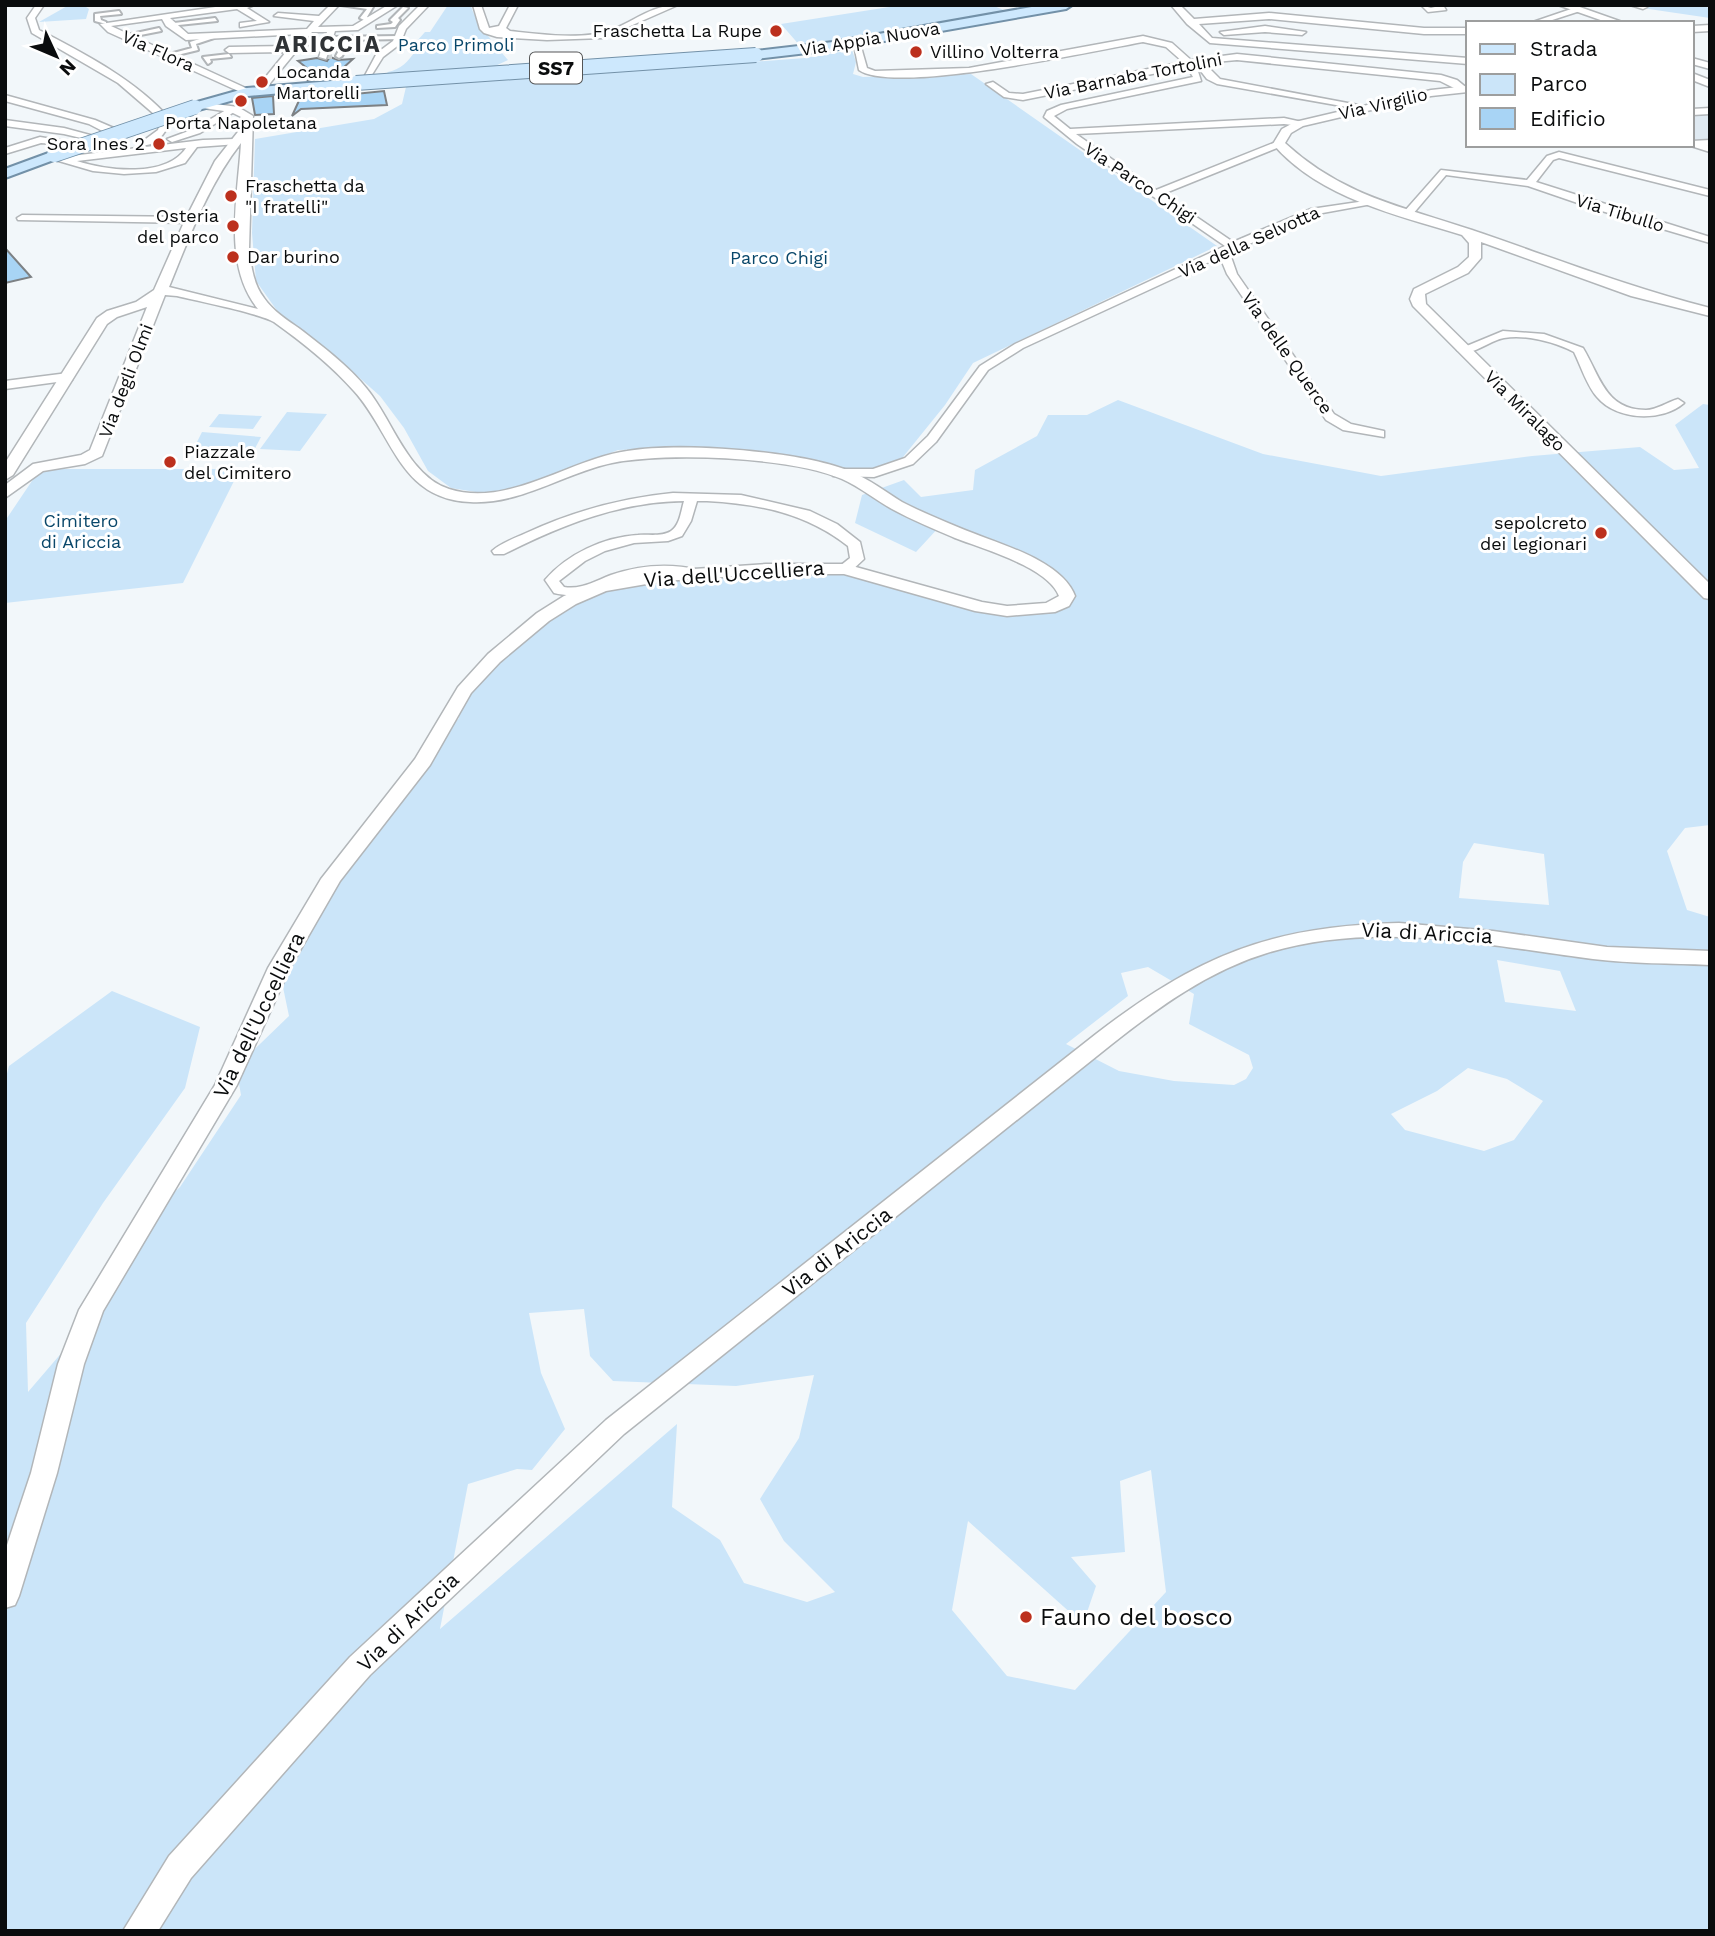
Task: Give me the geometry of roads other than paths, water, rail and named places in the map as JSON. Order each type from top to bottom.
[{"type":"main road","name":"Via Appia Nuova","points":[[361,82],[756,55],[856,42],[1066,5]]},
{"type":"main road","name":"SS7","points":[[5,174],[198,106],[247,92],[361,82]]},
{"type":"street","points":[[40,5],[31,18],[35,31],[114,77],[160,115],[166,123],[146,143]]},
{"type":"street","points":[[125,36],[159,30],[169,24],[207,12],[250,5]]},
{"type":"street","points":[[262,90],[264,84],[309,30],[335,5]]},
{"type":"street","points":[[344,5],[371,8],[369,23],[380,37]]},
{"type":"street","points":[[361,82],[380,55],[399,37],[402,28],[425,5]]},
{"type":"street","points":[[477,5],[484,29],[491,33],[503,30],[547,37],[600,37],[646,13],[674,5]]},
{"type":"street","points":[[503,30],[514,5]]},
{"type":"street","points":[[1175,5],[1210,40],[1466,60]]},
{"type":"street","points":[[1425,5],[1428,10],[1436,12],[1442,10],[1439,5]]},
{"type":"street","points":[[1563,5],[1609,20]]},
{"type":"street","points":[[146,45],[168,42],[169,24],[177,6]]},
{"type":"street","points":[[205,66],[206,57],[230,60],[296,46],[369,23],[390,6],[405,8],[393,20],[397,20],[393,26],[369,23]]},
{"type":"street","points":[[239,7],[265,22]]},
{"type":"street","points":[[285,23],[299,7]]},
{"type":"street","points":[[1540,21],[1577,9]]},
{"type":"street","points":[[207,12],[230,60],[234,84]]},
{"type":"street","points":[[119,17],[159,30]]},
{"type":"street","points":[[108,25],[119,17],[239,35],[249,33],[249,24]]},
{"type":"street","points":[[1191,22],[1276,17],[1466,31]]},
{"type":"street","points":[[239,35],[285,23],[321,19]]},
{"type":"street","points":[[169,55],[196,48],[192,43],[218,32],[265,22],[285,23],[328,37],[399,37]]},
{"type":"street","points":[[108,25],[169,24],[218,32]]},
{"type":"street","name":"Via Flora","points":[[108,25],[125,36],[169,55],[205,66],[217,77],[247,92]]},
{"type":"street","points":[[1203,34],[1265,29],[1302,32]]},
{"type":"street","points":[[1450,32],[1456,41]]},
{"type":"street","points":[[324,56],[328,37]]},
{"type":"street","points":[[366,38],[369,44],[377,43],[380,55]]},
{"type":"street","points":[[856,42],[863,70],[870,74],[969,71],[1148,38],[1163,40],[1217,81],[1364,107]]},
{"type":"street","points":[[348,39],[339,56],[349,55]]},
{"type":"street","points":[[1247,43],[1247,58]]},
{"type":"street","points":[[1462,50],[1466,57]]},
{"type":"street","name":"Via Barnaba Tortolini","points":[[990,84],[1007,95],[1023,97],[1193,63],[1247,58],[1445,78],[1466,89]]},
{"type":"street","name":"Via Parco Chigi","points":[[1193,63],[1198,77],[1195,81],[1057,109],[1049,113],[1049,117],[1233,247]]},
{"type":"street","points":[[1694,77],[1710,84]]},
{"type":"street","name":"Via Virgilio","points":[[1068,132],[1284,121],[1299,124],[1364,107],[1431,93],[1466,89]]},
{"type":"street","points":[[5,99],[92,122],[121,136],[163,128]]},
{"type":"street","points":[[5,475],[102,321],[112,314],[141,305],[162,291],[191,220],[227,153],[247,128],[247,116],[234,109],[198,106]]},
{"type":"street","points":[[94,145],[146,143],[197,131],[234,109]]},
{"type":"street","points":[[108,132],[160,115]]},
{"type":"street","points":[[5,124],[64,131],[121,144]]},
{"type":"street","points":[[1157,193],[1279,144],[1286,131],[1299,124]]},
{"type":"street","name":"Via dell'Uccelliera","points":[[5,1596],[44,1473],[71,1364],[91,1310],[226,1085],[279,968],[331,879],[423,761],[464,691],[494,658],[561,605],[589,592],[617,583],[694,573],[845,569],[972,605],[1000,610],[1049,608],[1063,602],[1067,594],[1057,579],[1036,566],[907,511],[838,473],[735,457],[658,453],[625,455],[595,462],[539,486],[506,495],[473,497],[444,493],[418,477],[360,390],[286,325],[271,316],[249,283],[244,252],[247,128]]},
{"type":"street","points":[[5,150],[45,140],[79,144]]},
{"type":"street","points":[[5,158],[29,155],[56,157],[235,142]]},
{"type":"street","points":[[1279,144],[1304,167],[1368,202]]},
{"type":"street","points":[[56,157],[99,170],[135,170],[173,165],[182,161],[193,145]]},
{"type":"street","points":[[227,153],[242,150],[248,152]]},
{"type":"street","points":[[1530,183],[1549,159],[1557,155],[1710,193]]},
{"type":"street","points":[[5,158],[24,166]]},
{"type":"street","name":"Via Tibullo","points":[[1408,213],[1444,172],[1530,183],[1710,240]]},
{"type":"street","name":"Via della Selvotta","points":[[838,473],[873,472],[909,461],[932,439],[975,378],[994,360],[1315,211],[1368,202],[1466,232],[1636,293],[1710,312]]},
{"type":"street","points":[[22,218],[191,220]]},
{"type":"street","name":"Via Miralago","points":[[1466,232],[1475,242],[1476,252],[1471,263],[1423,288],[1417,296],[1423,311],[1710,594]]},
{"type":"street","name":"Via delle Querce","points":[[1233,247],[1224,253],[1232,274],[1330,417],[1347,427],[1380,434]]},
{"type":"street","points":[[162,291],[177,292],[271,316]]},
{"type":"street","name":"Via degli Olmi","points":[[5,493],[38,467],[85,459],[97,453],[135,351],[162,291]]},
{"type":"street","points":[[1463,350],[1503,334],[1544,337],[1577,348],[1601,395],[1615,406],[1648,414],[1678,403]]},
{"type":"street","points":[[5,385],[68,377]]},
{"type":"street","points":[[499,551],[606,507],[691,498],[774,506],[818,519],[855,545],[857,559],[845,569]]},
{"type":"street","points":[[691,498],[682,528],[677,533],[663,538],[634,539],[601,547],[572,562],[552,580],[559,590],[573,593],[621,576],[655,569],[680,569],[694,573]]},
{"type":"street","name":"Via di Ariccia","points":[[139,1931],[180,1867],[360,1666],[615,1427],[1090,1050],[1171,990],[1208,969],[1264,947],[1312,934],[1353,929],[1434,930],[1596,952],[1710,958]]},
{"type":"tunnel","points":[[326,56],[338,56]]},
{"type":"railway","points":[[381,85],[493,78]]},
{"type":"place","name":"Fraschetta La Rupe","points":[[776,31]]},
{"type":"place","name":"Villino Volterra","points":[[916,52]]},
{"type":"place","name":"Locanda Martorelli","points":[[262,82]]},
{"type":"place","name":"Porta Napoletana","points":[[241,101]]},
{"type":"place","name":"Sora Ines 2","points":[[159,144]]},
{"type":"place","name":"Fraschetta da \"I fratelli\"","points":[[231,196]]},
{"type":"place","name":"Osteria del parco","points":[[233,226]]},
{"type":"place","name":"Dar burino","points":[[233,257]]},
{"type":"place","name":"Piazzale del Cimitero","points":[[170,462]]},
{"type":"place","name":"sepolcreto dei legionari","points":[[1601,533]]},
{"type":"place","name":"Fauno del bosco","points":[[1026,1617]]},
{"type":"district","name":"ARICCIA","points":[[328,44]]},
{"type":"park label","name":"Parco Primoli","points":[[456,45]]},
{"type":"park label","name":"Parco Chigi","points":[[779,258]]},
{"type":"park label","name":"Cimitero di Ariccia","points":[[81,531]]}]
